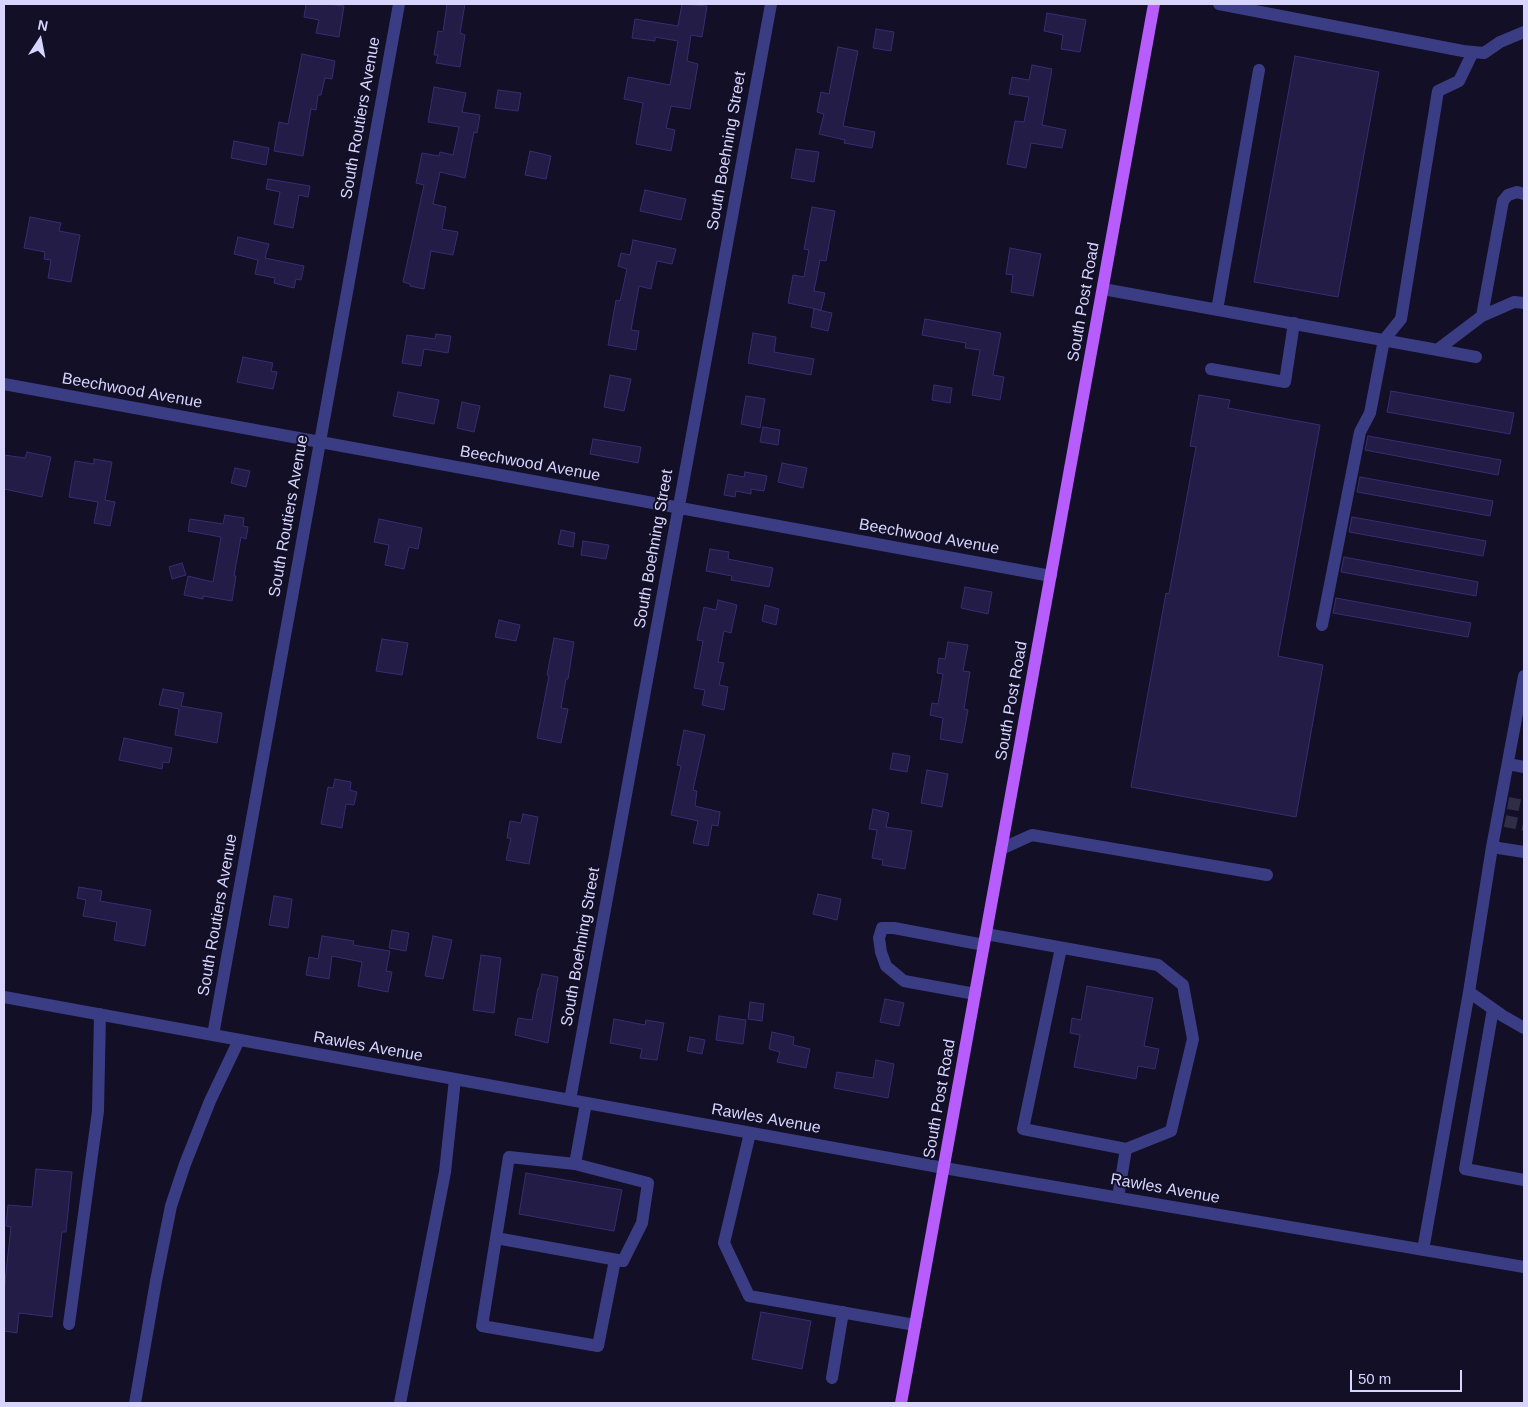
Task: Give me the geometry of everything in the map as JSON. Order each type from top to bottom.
[{"type":"main road","name":"South Post Road","points":[[901,1403],[1154,4]]},
{"type":"street","name":"South Routiers Avenue","points":[[213,1035],[398,4]]},
{"type":"street","name":"South Boehning Street","points":[[570,1100],[771,4]]},
{"type":"street","points":[[1219,4],[1473,52],[1484,53],[1500,42],[1524,32]]},
{"type":"street","points":[[1322,625],[1360,432],[1370,413],[1384,340],[1401,318],[1438,91],[1458,81],[1473,52]]},
{"type":"street","points":[[1217,310],[1259,70]]},
{"type":"street","points":[[1482,316],[1503,201],[1508,195],[1517,192],[1524,194]]},
{"type":"street","points":[[1103,289],[1476,357]]},
{"type":"street","points":[[1437,350],[1482,316],[1514,302],[1524,303]]},
{"type":"street","points":[[1211,369],[1285,382],[1294,324]]},
{"type":"street","name":"Beechwood Avenue","points":[[4,384],[1051,576]]},
{"type":"street","points":[[1424,1250],[1492,847],[1501,820],[1508,764],[1524,676]]},
{"type":"street","points":[[1508,764],[1524,767]]},
{"type":"street","points":[[1001,849],[1032,835],[1266,876]]},
{"type":"street","points":[[1492,847],[1524,852]]},
{"type":"street","points":[[975,994],[904,981],[886,966],[879,938],[882,928],[1062,948],[1158,965],[1184,985],[1194,1039],[1170,1131],[1126,1149],[1023,1129],[1062,948]]},
{"type":"street","points":[[1469,992],[1524,1028]]},
{"type":"street","name":"Rawles Avenue","points":[[4,997],[944,1168],[1524,1267]]},
{"type":"street","points":[[1493,1008],[1465,1169],[1524,1180]]},
{"type":"street","points":[[69,1324],[98,1111],[100,1014]]},
{"type":"street","points":[[135,1403],[154,1290],[171,1206],[184,1164],[239,1040]]},
{"type":"street","points":[[400,1403],[445,1172],[455,1079]]},
{"type":"street","points":[[575,1164],[586,1103]]},
{"type":"street","points":[[750,1133],[724,1243],[749,1296],[915,1325]]},
{"type":"street","points":[[1118,1197],[1126,1149]]},
{"type":"street","points":[[496,1238],[623,1261],[642,1223],[648,1183],[575,1164],[509,1157],[496,1238],[482,1326],[598,1346],[615,1260]]},
{"type":"street","points":[[832,1378],[843,1312]]},
{"type":"building","points":[[306,4],[344,6],[339,37],[316,33],[319,20],[304,17]]},
{"type":"building","points":[[447,4],[465,4],[460,33],[465,35],[460,67],[436,63],[438,55],[434,55],[438,31],[443,32]]},
{"type":"building","points":[[682,4],[707,6],[702,37],[691,35],[687,61],[698,64],[690,109],[671,106],[666,128],[675,130],[671,151],[636,144],[643,103],[624,99],[628,77],[670,85],[678,41],[655,37],[655,41],[632,38],[635,19],[678,26]]},
{"type":"building","points":[[1047,13],[1086,20],[1080,52],[1061,49],[1063,35],[1044,31]]},
{"type":"building","points":[[876,29],[894,32],[891,51],[873,48]]},
{"type":"building","points":[[838,47],[858,51],[843,126],[875,132],[872,148],[844,143],[845,140],[819,134],[824,114],[817,112],[821,92],[829,94]]},
{"type":"building","points":[[302,54],[335,61],[332,79],[325,78],[321,95],[318,95],[316,110],[311,109],[303,156],[274,151],[279,122],[288,124]]},
{"type":"building","points":[[1295,56],[1379,72],[1338,297],[1254,282]]},
{"type":"building","points":[[1032,65],[1052,69],[1042,125],[1066,130],[1062,148],[1031,143],[1026,168],[1007,164],[1015,121],[1024,122],[1029,97],[1009,94],[1012,77],[1029,80]]},
{"type":"building","points":[[434,87],[466,93],[462,112],[480,115],[477,133],[474,132],[465,178],[440,172],[433,204],[446,207],[442,229],[458,232],[453,255],[431,251],[424,289],[410,286],[410,284],[403,282],[424,185],[416,183],[422,153],[439,156],[440,152],[453,155],[459,127],[428,122]]},
{"type":"building","points":[[498,90],[521,93],[518,111],[495,108]]},
{"type":"building","points":[[234,141],[269,148],[266,165],[231,158]]},
{"type":"building","points":[[796,149],[819,152],[814,182],[791,178]]},
{"type":"building","points":[[530,151],[551,156],[546,179],[525,175]]},
{"type":"building","points":[[268,179],[310,186],[308,197],[299,195],[293,228],[274,224],[280,192],[266,189]]},
{"type":"building","points":[[645,190],[686,199],[681,220],[640,211]]},
{"type":"building","points":[[812,207],[835,211],[826,261],[820,260],[814,291],[825,293],[821,310],[788,303],[793,275],[804,277],[809,250],[804,249]]},
{"type":"building","points":[[30,217],[61,223],[59,231],[80,235],[71,282],[48,278],[51,260],[44,259],[45,252],[24,248]]},
{"type":"building","points":[[238,237],[269,244],[265,258],[304,266],[301,280],[296,279],[294,288],[274,283],[275,278],[255,274],[258,260],[234,254]]},
{"type":"building","points":[[633,240],[676,249],[672,264],[657,261],[651,289],[639,286],[631,330],[639,331],[636,350],[608,345],[616,300],[620,301],[627,269],[618,266],[621,253],[630,255]]},
{"type":"building","points":[[1010,248],[1041,254],[1033,296],[1011,292],[1013,275],[1006,274]]},
{"type":"building","points":[[814,309],[832,313],[828,331],[811,327]]},
{"type":"building","points":[[925,319],[1001,333],[993,375],[1004,377],[1000,400],[972,395],[980,350],[965,348],[966,343],[922,335]]},
{"type":"building","points":[[753,333],[776,337],[774,352],[814,359],[811,375],[748,363]]},
{"type":"building","points":[[436,334],[451,336],[448,353],[424,349],[421,366],[402,363],[407,335],[435,339]]},
{"type":"building","points":[[243,357],[273,363],[271,371],[277,372],[273,389],[237,382]]},
{"type":"building","points":[[610,375],[631,379],[624,411],[604,407]]},
{"type":"building","points":[[934,385],[952,388],[950,403],[932,400]]},
{"type":"building","points":[[1391,391],[1514,413],[1510,434],[1387,412]]},
{"type":"building","points":[[398,392],[439,400],[434,424],[393,416]]},
{"type":"building","points":[[1199,395],[1230,400],[1228,408],[1320,425],[1278,656],[1323,665],[1296,817],[1131,787],[1166,593],[1169,594],[1196,447],[1190,446]]},
{"type":"building","points":[[746,396],[765,399],[760,428],[741,424]]},
{"type":"building","points":[[462,402],[480,406],[474,432],[457,428]]},
{"type":"building","points":[[763,427],[780,430],[778,445],[760,442]]},
{"type":"building","points":[[1368,436],[1501,460],[1498,475],[1365,450]]},
{"type":"building","points":[[593,439],[641,447],[638,463],[590,454]]},
{"type":"building","points":[[27,452],[51,457],[42,497],[4,489],[4,455],[25,458]]},
{"type":"building","points":[[94,459],[112,462],[105,500],[115,502],[110,526],[94,523],[98,502],[69,497],[75,461],[94,464]]},
{"type":"building","points":[[782,463],[807,468],[803,488],[778,482]]},
{"type":"building","points":[[235,468],[250,471],[246,487],[231,483]]},
{"type":"building","points":[[745,472],[767,476],[764,491],[751,489],[751,494],[736,491],[735,497],[724,495],[728,474],[744,477]]},
{"type":"building","points":[[1360,477],[1493,501],[1490,516],[1357,492]]},
{"type":"building","points":[[225,515],[244,518],[243,526],[248,527],[246,539],[241,537],[234,576],[236,576],[232,601],[203,596],[203,599],[184,595],[188,576],[213,582],[221,537],[188,531],[190,519],[223,524]]},
{"type":"building","points":[[1352,517],[1486,541],[1483,556],[1349,532]]},
{"type":"building","points":[[379,519],[422,528],[418,549],[409,547],[404,569],[385,565],[389,545],[374,542]]},
{"type":"building","points":[[561,530],[575,533],[573,547],[558,544]]},
{"type":"building","points":[[583,541],[609,545],[606,559],[581,555]]},
{"type":"building","points":[[710,549],[729,552],[728,559],[773,568],[769,587],[731,580],[732,576],[706,571]]},
{"type":"building","points":[[1344,557],[1478,582],[1476,596],[1341,572]]},
{"type":"building","points":[[182,563],[186,575],[172,579],[169,567]]},
{"type":"building","points":[[965,587],[992,592],[988,614],[961,608]]},
{"type":"building","points":[[1336,598],[1471,623],[1468,637],[1333,613]]},
{"type":"building","points":[[718,600],[737,605],[731,633],[724,631],[718,662],[724,663],[719,685],[728,687],[724,710],[702,705],[705,690],[694,688],[703,641],[697,640],[704,607],[716,610]]},
{"type":"building","points":[[765,605],[779,609],[776,625],[762,621]]},
{"type":"building","points":[[499,620],[520,625],[516,641],[495,637]]},
{"type":"building","points":[[554,638],[574,642],[561,708],[568,709],[561,743],[537,738]]},
{"type":"building","points":[[382,639],[408,643],[402,675],[376,671]]},
{"type":"building","points":[[948,642],[968,645],[963,671],[970,672],[964,709],[968,710],[962,743],[940,739],[943,718],[930,715],[932,703],[938,704],[943,674],[937,673],[939,658],[945,659]]},
{"type":"building","points":[[163,689],[184,693],[181,706],[222,713],[217,743],[175,735],[179,709],[159,705]]},
{"type":"building","points":[[684,730],[705,735],[693,790],[697,791],[695,806],[720,812],[718,826],[712,825],[708,846],[693,843],[698,821],[671,815],[681,766],[677,765]]},
{"type":"building","points":[[124,738],[172,748],[169,763],[163,762],[162,769],[119,760]]},
{"type":"building","points":[[893,753],[910,756],[907,772],[890,769]]},
{"type":"building","points":[[927,770],[948,774],[942,807],[921,803]]},
{"type":"building","points":[[335,779],[351,782],[350,790],[357,792],[354,805],[346,804],[342,828],[321,824],[328,787],[333,788]]},
{"type":"building","points":[[873,809],[889,813],[886,827],[912,831],[905,869],[882,865],[883,860],[872,858],[877,830],[869,829]]},
{"type":"building","points":[[523,814],[538,817],[529,864],[506,860],[511,838],[507,838],[510,821],[521,823]]},
{"type":"building","points":[[79,887],[102,891],[100,901],[151,910],[145,946],[114,940],[117,922],[83,916],[86,900],[77,898]]},
{"type":"building","points":[[818,894],[841,899],[837,920],[813,914]]},
{"type":"building","points":[[274,896],[292,899],[288,928],[269,925]]},
{"type":"building","points":[[392,930],[409,933],[406,951],[389,948]]},
{"type":"building","points":[[322,936],[354,941],[353,945],[390,951],[386,971],[392,972],[388,992],[358,986],[362,962],[332,956],[329,979],[306,975],[309,957],[318,959]]},
{"type":"building","points":[[433,936],[452,940],[443,979],[425,976]]},
{"type":"building","points":[[481,955],[501,958],[494,1013],[473,1010]]},
{"type":"building","points":[[542,974],[558,977],[548,1043],[515,1035],[518,1018],[532,1020]]},
{"type":"building","points":[[1087,986],[1153,998],[1144,1046],[1159,1049],[1155,1069],[1138,1066],[1136,1079],[1074,1067],[1080,1035],[1070,1033],[1072,1018],[1081,1020]]},
{"type":"building","points":[[885,999],[904,1003],[899,1026],[880,1022]]},
{"type":"building","points":[[750,1002],[764,1004],[762,1021],[748,1019]]},
{"type":"building","points":[[719,1016],[746,1020],[743,1044],[716,1040]]},
{"type":"building","points":[[614,1019],[645,1025],[646,1020],[664,1023],[657,1060],[640,1058],[642,1049],[610,1043]]},
{"type":"building","points":[[772,1032],[794,1037],[793,1045],[810,1049],[806,1068],[777,1062],[780,1052],[769,1049]]},
{"type":"building","points":[[690,1037],[705,1040],[702,1054],[687,1051]]},
{"type":"building","points":[[876,1060],[894,1064],[888,1098],[834,1088],[837,1072],[873,1078]]},
{"type":"building","points":[[36,1169],[72,1172],[66,1232],[62,1232],[52,1317],[19,1313],[17,1333],[4,1331],[4,1291],[11,1227],[6,1226],[8,1205],[32,1207]]},
{"type":"building","points":[[526,1173],[622,1190],[614,1231],[519,1214]]},
{"type":"building","points":[[761,1312],[811,1321],[802,1369],[752,1359]]},
{"type":"tunnel","points":[[1508,803],[1524,806]]},
{"type":"tunnel","points":[[1505,821],[1524,825]]}]
